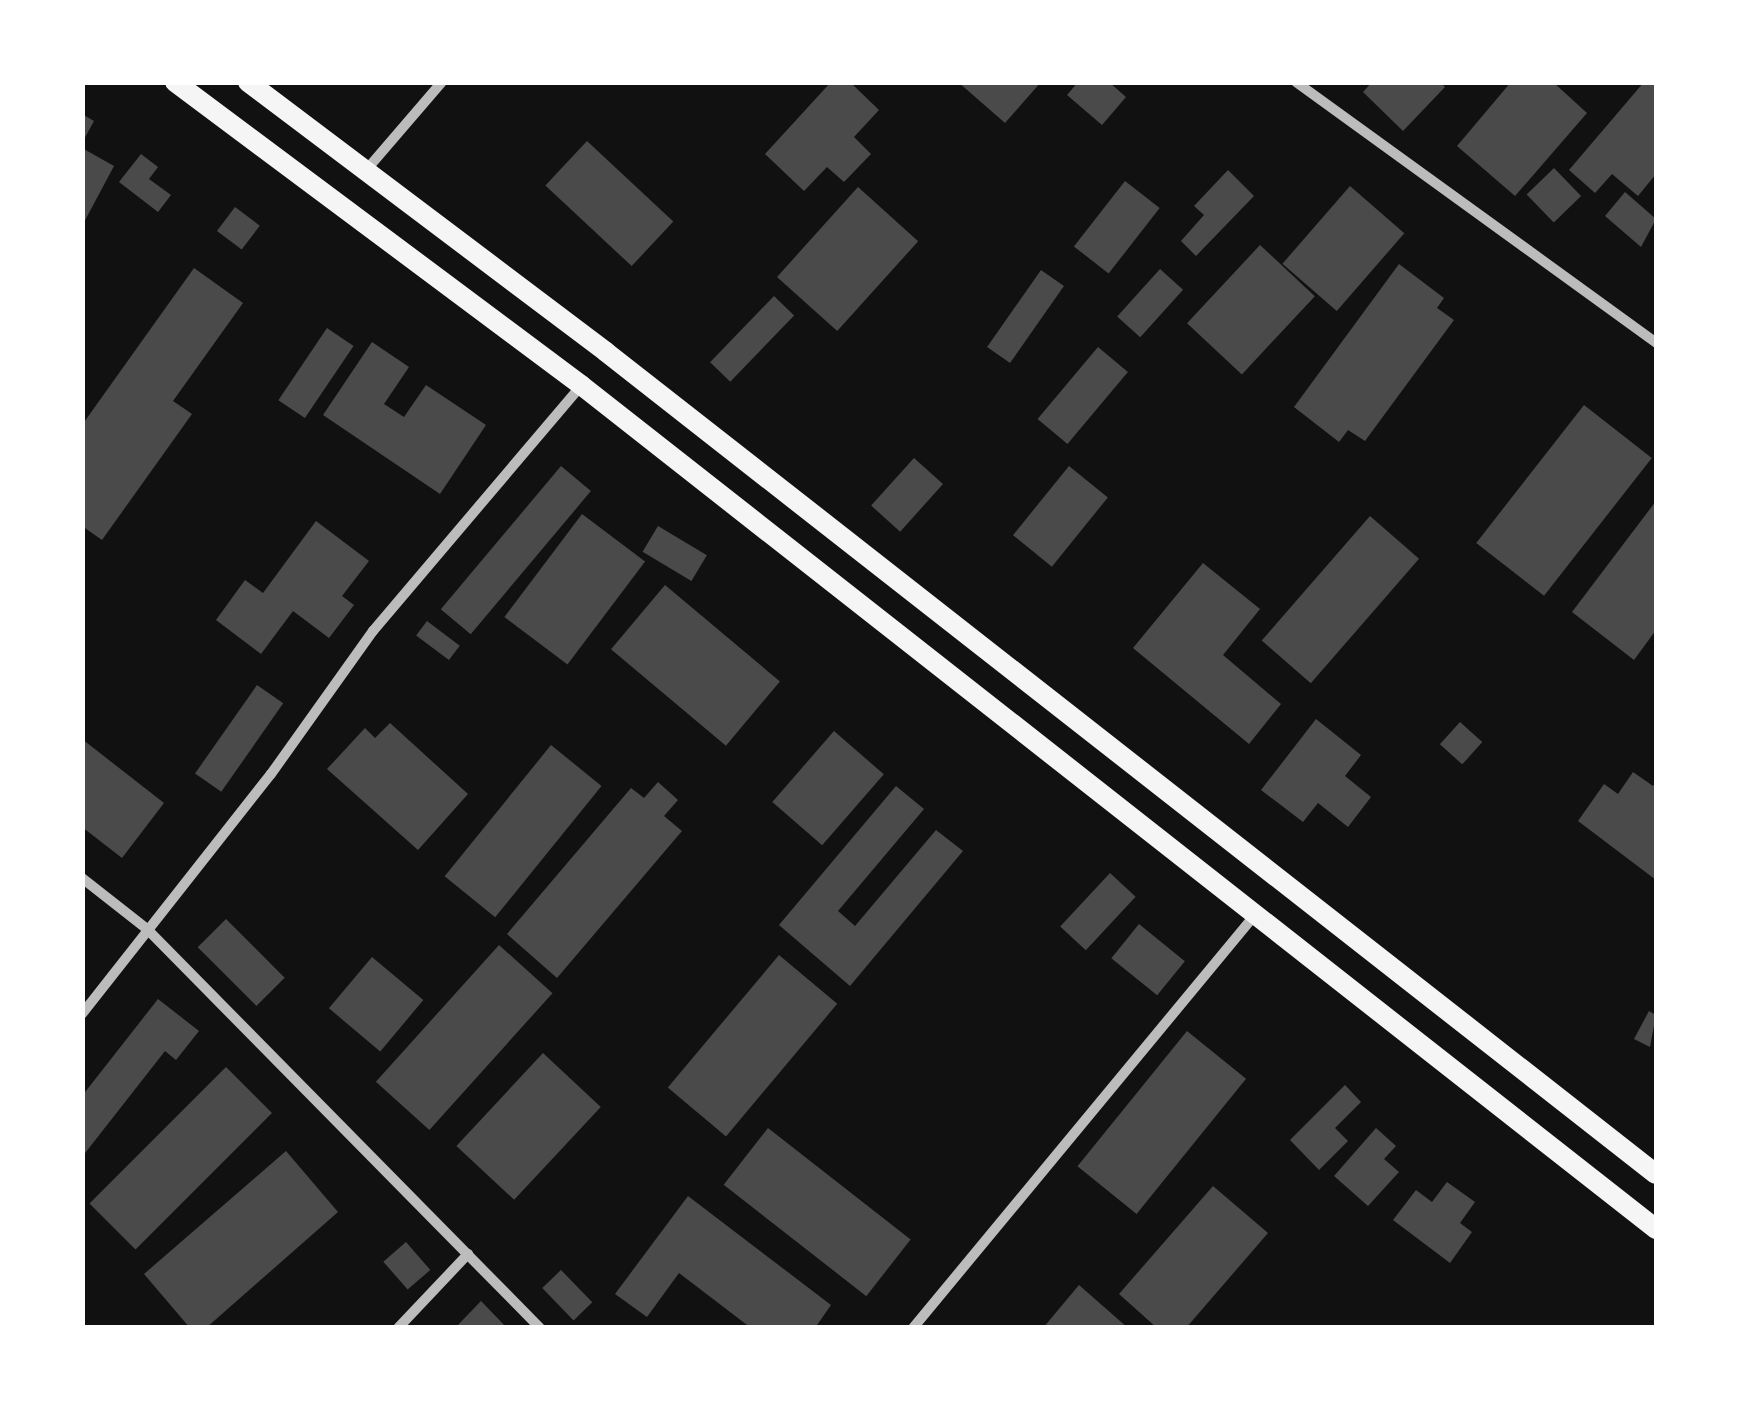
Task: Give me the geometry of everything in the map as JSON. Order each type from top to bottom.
[{"type":"main road","points":[[174,82],[581,385],[1656,1229]]},
{"type":"main road","points":[[248,82],[368,168],[1656,1174]]},
{"type":"street","points":[[368,168],[442,82]]},
{"type":"street","points":[[1296,82],[1656,343]]},
{"type":"street","points":[[82,1014],[272,774],[373,631],[581,385]]},
{"type":"street","points":[[82,878],[147,929],[540,1328]]},
{"type":"street","points":[[913,1328],[1254,916]]},
{"type":"street","points":[[398,1328],[468,1254]]},
{"type":"building","points":[[831,82],[850,82],[879,110],[854,137],[871,154],[844,182],[827,167],[804,191],[765,154]]},
{"type":"building","points":[[958,82],[1041,82],[1005,123]]},
{"type":"building","points":[[1078,82],[1109,82],[1126,97],[1102,125],[1067,95]]},
{"type":"building","points":[[1372,82],[1440,82],[1445,87],[1403,131],[1363,92]]},
{"type":"building","points":[[1511,82],[1553,82],[1587,113],[1515,196],[1457,146]]},
{"type":"building","points":[[1644,82],[1656,82],[1656,174],[1638,196],[1612,174],[1595,193],[1569,170]]},
{"type":"building","points":[[82,114],[94,121],[82,143]]},
{"type":"building","points":[[587,141],[673,221],[632,266],[545,186]]},
{"type":"building","points":[[82,148],[114,166],[82,226]]},
{"type":"building","points":[[141,154],[158,167],[149,179],[171,195],[158,212],[119,182]]},
{"type":"building","points":[[1554,168],[1581,196],[1554,222],[1527,194]]},
{"type":"building","points":[[1228,170],[1254,196],[1196,256],[1181,241],[1204,215],[1194,206]]},
{"type":"building","points":[[1125,181],[1160,208],[1109,273],[1074,246]]},
{"type":"building","points":[[1350,186],[1404,233],[1337,311],[1282,264]]},
{"type":"building","points":[[858,187],[918,241],[837,331],[777,277]]},
{"type":"building","points":[[1625,192],[1656,219],[1641,247],[1605,216]]},
{"type":"building","points":[[235,207],[260,226],[242,250],[217,231]]},
{"type":"building","points":[[1260,245],[1315,296],[1242,374],[1187,323]]},
{"type":"building","points":[[1399,264],[1444,298],[1437,308],[1454,320],[1365,441],[1348,430],[1339,442],[1294,407]]},
{"type":"building","points":[[194,268],[243,303],[173,401],[192,414],[102,540],[82,526],[82,425]]},
{"type":"building","points":[[1160,269],[1183,290],[1140,337],[1117,317]]},
{"type":"building","points":[[1041,270],[1064,286],[1010,363],[987,347]]},
{"type":"building","points":[[774,296],[794,315],[730,382],[710,362]]},
{"type":"building","points":[[327,328],[354,346],[305,418],[278,400]]},
{"type":"building","points":[[372,342],[409,367],[384,404],[404,417],[426,385],[486,425],[440,494],[323,415]]},
{"type":"building","points":[[1098,347],[1128,372],[1067,444],[1038,419]]},
{"type":"building","points":[[1584,405],[1652,458],[1544,596],[1476,543]]},
{"type":"building","points":[[914,458],[943,484],[900,532],[871,506]]},
{"type":"building","points":[[561,466],[591,491],[471,634],[441,609]]},
{"type":"building","points":[[1069,466],[1108,497],[1052,567],[1013,535]]},
{"type":"building","points":[[1656,501],[1656,630],[1634,660],[1572,612]]},
{"type":"building","points":[[582,514],[645,562],[567,665],[504,617]]},
{"type":"building","points":[[1370,516],[1419,559],[1311,683],[1262,641]]},
{"type":"building","points":[[316,521],[369,561],[342,596],[354,605],[329,638],[293,611],[261,654],[216,620],[245,580],[263,593]]},
{"type":"building","points":[[658,526],[707,555],[691,581],[643,552]]},
{"type":"building","points":[[1203,563],[1260,609],[1223,655],[1281,704],[1249,744],[1133,648]]},
{"type":"building","points":[[665,585],[780,681],[726,746],[611,649]]},
{"type":"building","points":[[427,621],[460,646],[449,660],[416,635]]},
{"type":"building","points":[[257,685],[283,703],[221,792],[195,773]]},
{"type":"building","points":[[1316,719],[1361,755],[1345,776],[1371,797],[1348,827],[1318,803],[1303,822],[1261,790]]},
{"type":"building","points":[[1460,722],[1482,742],[1462,764],[1440,744]]},
{"type":"building","points":[[390,723],[468,794],[418,850],[327,769],[365,728],[375,738]]},
{"type":"building","points":[[834,731],[884,774],[822,845],[772,802]]},
{"type":"building","points":[[82,739],[164,803],[122,858],[82,827]]},
{"type":"building","points":[[551,745],[602,786],[495,917],[445,876]]},
{"type":"building","points":[[1633,772],[1653,786],[1656,782],[1656,880],[1578,821],[1604,784],[1618,794]]},
{"type":"building","points":[[658,782],[678,800],[664,816],[682,831],[557,978],[507,934],[631,788],[644,798]]},
{"type":"building","points":[[896,786],[924,809],[838,911],[855,926],[936,830],[963,851],[850,986],[779,925]]},
{"type":"building","points":[[1110,873],[1136,897],[1086,950],[1060,926]]},
{"type":"building","points":[[226,919],[285,978],[256,1006],[198,947]]},
{"type":"building","points":[[1139,924],[1185,961],[1157,995],[1111,958]]},
{"type":"building","points":[[499,945],[553,993],[429,1130],[376,1082]]},
{"type":"building","points":[[779,955],[837,1004],[726,1136],[668,1088]]},
{"type":"building","points":[[372,957],[423,1000],[380,1051],[329,1008]]},
{"type":"building","points":[[158,999],[199,1031],[176,1060],[165,1051],[82,1157],[82,1096]]},
{"type":"building","points":[[1649,1011],[1656,1015],[1650,1047],[1634,1039]]},
{"type":"building","points":[[1187,1031],[1246,1079],[1137,1214],[1077,1166]]},
{"type":"building","points":[[543,1053],[601,1107],[514,1200],[456,1146]]},
{"type":"building","points":[[226,1067],[272,1113],[135,1249],[90,1203]]},
{"type":"building","points":[[1345,1085],[1361,1102],[1335,1128],[1348,1141],[1319,1170],[1290,1140]]},
{"type":"building","points":[[768,1128],[911,1239],[866,1296],[724,1185]]},
{"type":"building","points":[[1376,1128],[1396,1146],[1384,1159],[1399,1172],[1368,1206],[1334,1176]]},
{"type":"building","points":[[286,1151],[338,1212],[206,1328],[190,1328],[144,1274]]},
{"type":"building","points":[[1447,1182],[1475,1202],[1460,1223],[1472,1232],[1450,1263],[1393,1220],[1416,1190],[1432,1202]]},
{"type":"building","points":[[1213,1186],[1268,1233],[1186,1328],[1157,1328],[1119,1294]]},
{"type":"building","points":[[688,1196],[831,1305],[815,1328],[751,1328],[679,1273],[647,1317],[615,1294]]},
{"type":"building","points":[[406,1242],[430,1270],[408,1290],[383,1262]]},
{"type":"building","points":[[561,1270],[592,1302],[574,1320],[542,1288]]},
{"type":"building","points":[[1079,1285],[1128,1328],[1043,1328]]},
{"type":"building","points":[[481,1301],[507,1328],[455,1328]]}]
